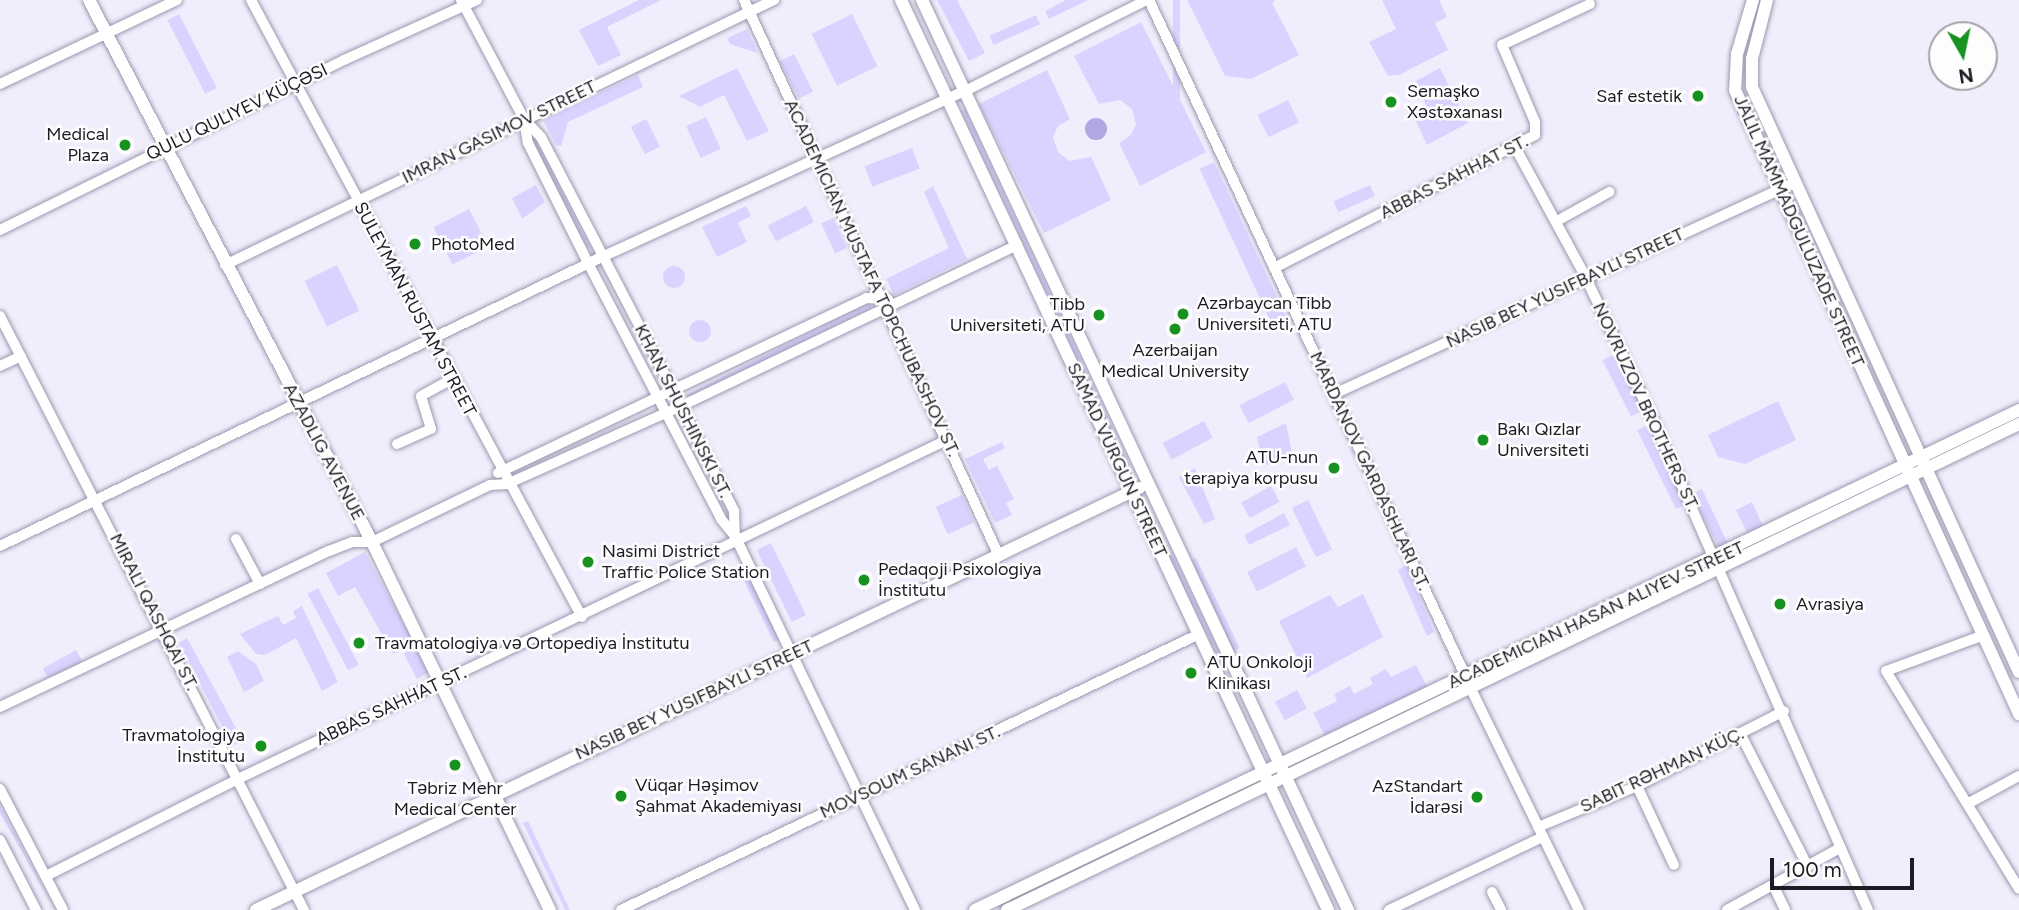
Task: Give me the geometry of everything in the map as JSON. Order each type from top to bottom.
[{"type":"main road","name":"AZADLIG AVENUE","points":[[89,0],[372,542],[550,910]]},
{"type":"main road","name":"SAMAD VURGUN STREET","points":[[901,0],[1328,910]]},
{"type":"main road","name":"SAMAD VURGUN STREET","points":[[922,0],[1236,673],[1287,771],[1348,910]]},
{"type":"main road","name":"JALIL MAMMADGULUZADE STREET","points":[[1752,0],[1734,77],[1737,97],[1904,470],[1984,635]]},
{"type":"main road","name":"JALIL MAMMADGULUZADE STREET","points":[[1767,0],[1750,78],[1796,182],[1928,458],[1934,482],[2019,672]]},
{"type":"main road","points":[[1734,77],[1750,78]]},
{"type":"main road","points":[[1928,458],[2019,410]]},
{"type":"main road","points":[[1928,458],[2019,424]]},
{"type":"main road","name":"ACADEMICIAN HASAN ALIYEV STREET","points":[[1254,785],[1268,781],[1718,564],[1928,458]]},
{"type":"main road","points":[[1133,493],[1142,483],[1142,474]]},
{"type":"main road","name":"NASIB BEY YUSIFBAYLI STREET","points":[[256,910],[1133,493]]},
{"type":"main road","points":[[1984,635],[2018,711]]},
{"type":"main road","points":[[1221,681],[1236,673]]},
{"type":"main road","points":[[975,910],[1254,785]]},
{"type":"main road","points":[[1007,910],[1254,785]]},
{"type":"street","points":[[0,84],[177,0]]},
{"type":"street","name":"SULEYMAN RUSTAM STREET","points":[[251,0],[500,471],[582,617]]},
{"type":"street","name":"QULU QULIYEV KÜÇƏSI","points":[[0,230],[294,84],[462,3],[477,0]]},
{"type":"street","name":"ACADEMICIAN MUSTAFA TOPCHUBASHOV ST.","points":[[744,0],[888,302],[999,556]]},
{"type":"street","name":"IMRAN GASIMOV STREET","points":[[225,265],[774,0]]},
{"type":"street","points":[[0,546],[432,341],[588,263],[965,92],[1148,0]]},
{"type":"street","name":"MARDANOV GARDASHLARI ST.","points":[[1148,0],[1468,683],[1579,910]]},
{"type":"street","name":"KHAN SHUSHINSKI ST.","points":[[462,3],[524,119],[541,137],[734,511],[737,539],[915,910]]},
{"type":"street","name":"ABBAS SAHHAT ST.","points":[[1274,268],[1515,147],[1537,130],[1502,46],[1590,4]]},
{"type":"street","points":[[524,119],[528,143],[588,263],[720,519],[737,539]]},
{"type":"street","name":"NOVRUZOV BROTHERS ST.","points":[[1515,147],[1586,278],[1784,711],[1838,849],[1868,910]]},
{"type":"street","name":"NASIB BEY YUSIFBAYLI STREET","points":[[1334,394],[1796,182]]},
{"type":"street","points":[[1557,221],[1609,192]]},
{"type":"street","points":[[0,707],[345,544],[372,542],[490,485],[507,484],[681,406],[888,302],[1017,245]]},
{"type":"street","points":[[490,485],[500,471],[674,392],[866,298],[888,302]]},
{"type":"street","name":"MIRALI QASHQAI ST.","points":[[0,316],[240,778],[304,910]]},
{"type":"street","points":[[0,366],[21,356]]},
{"type":"street","points":[[397,444],[431,429],[421,396],[452,379]]},
{"type":"street","name":"ABBAS SAHHAT ST.","points":[[46,876],[240,778],[582,617],[737,539],[947,440]]},
{"type":"street","points":[[236,539],[260,584]]},
{"type":"street","name":"MOVSOUM SANANI ST.","points":[[621,910],[1199,634]]},
{"type":"street","points":[[1984,635],[1886,671],[1969,803],[2019,889]]},
{"type":"street","name":"SABIT RƏHMAN KÜÇ.","points":[[1538,827],[1637,786],[1784,711]]},
{"type":"street","points":[[1740,733],[1808,867]]},
{"type":"street","points":[[1969,803],[2019,776]]},
{"type":"street","points":[[1637,786],[1674,865]]},
{"type":"street","points":[[0,789],[63,910]]},
{"type":"street","points":[[1389,910],[1543,837]]},
{"type":"street","points":[[0,840],[36,910]]},
{"type":"street","points":[[1727,910],[1774,887],[1838,849]]},
{"type":"street","points":[[1774,887],[1785,910]]},
{"type":"street","points":[[1492,892],[1501,910]]},
{"type":"shaded area","points":[[639,0],[661,0],[607,27],[621,55],[598,66],[579,30]]},
{"type":"shaded area","points":[[937,0],[957,0],[985,53],[969,61]]},
{"type":"shaded area","points":[[1066,0],[1088,0],[1049,19],[1045,11]]},
{"type":"shaded area","points":[[1173,0],[1180,0],[1180,148],[1173,148]]},
{"type":"shaded area","points":[[1187,0],[1276,0],[1272,3],[1299,55],[1251,79],[1225,76]]},
{"type":"shaded area","points":[[1382,0],[1439,0],[1447,17],[1435,23],[1448,50],[1399,75],[1388,76],[1369,42],[1396,29]]},
{"type":"shaded area","points":[[179,14],[217,88],[205,94],[167,20]]},
{"type":"shaded area","points":[[852,14],[877,66],[837,86],[812,34]]},
{"type":"shaded area","points":[[1036,15],[1040,24],[993,45],[989,36]]},
{"type":"shaded area","points":[[1141,22],[1206,152],[1140,186],[1119,143],[1131,135],[1136,124],[1132,109],[1120,100],[1099,104],[1074,56]]},
{"type":"shaded area","points":[[747,29],[758,53],[730,44],[727,38]]},
{"type":"shaded area","points":[[794,54],[813,91],[799,99],[780,61]]},
{"type":"shaded area","points":[[737,68],[769,131],[747,141],[724,95],[700,107],[679,96]]},
{"type":"shaded area","points":[[1440,68],[1468,123],[1427,145],[1413,115],[1427,108],[1416,81]]},
{"type":"shaded area","points":[[1047,70],[1070,119],[1058,126],[1053,137],[1058,152],[1069,161],[1091,157],[1111,200],[1044,233],[979,104]]},
{"type":"shaded area","points":[[638,75],[643,87],[568,122],[561,146],[556,145],[543,120]]},
{"type":"shaded area","points":[[1288,100],[1299,122],[1268,137],[1257,115]]},
{"type":"shaded area","points":[[965,109],[1131,467],[1128,468],[961,111]]},
{"type":"shaded area","points":[[706,117],[721,149],[701,158],[686,126]]},
{"type":"shaded area","points":[[1096,118],[1104,121],[1107,129],[1104,137],[1096,140],[1088,137],[1085,129],[1088,121]]},
{"type":"shaded area","points":[[646,119],[660,147],[645,154],[631,127]]},
{"type":"shaded area","points":[[534,138],[590,247],[587,249],[532,140]]},
{"type":"shaded area","points":[[912,148],[920,169],[872,187],[864,166]]},
{"type":"shaded area","points":[[1214,162],[1288,320],[1273,326],[1199,169]]},
{"type":"shaded area","points":[[536,185],[545,202],[522,219],[512,198]]},
{"type":"shaded area","points":[[1370,185],[1375,196],[1338,212],[1333,201]]},
{"type":"shaded area","points":[[933,186],[967,259],[894,295],[886,279],[949,248],[924,192]]},
{"type":"shaded area","points":[[746,206],[751,216],[738,223],[747,242],[717,257],[702,227]]},
{"type":"shaded area","points":[[806,206],[814,222],[776,242],[768,226]]},
{"type":"shaded area","points":[[469,209],[488,246],[452,265],[433,227]]},
{"type":"shaded area","points":[[833,218],[847,248],[835,253],[821,223]]},
{"type":"shaded area","points":[[337,265],[359,311],[327,327],[305,281]]},
{"type":"shaded area","points":[[674,266],[682,269],[685,277],[682,285],[674,288],[666,285],[663,277],[666,269]]},
{"type":"shaded area","points":[[869,302],[872,308],[690,401],[686,395]]},
{"type":"shaded area","points":[[700,320],[708,323],[711,331],[708,339],[700,342],[692,339],[689,331],[692,323]]},
{"type":"shaded area","points":[[1615,354],[1644,410],[1631,416],[1603,360]]},
{"type":"shaded area","points":[[1285,382],[1294,400],[1249,423],[1240,405]]},
{"type":"shaded area","points":[[1778,401],[1796,440],[1745,464],[1718,457],[1708,435]]},
{"type":"shaded area","points":[[1204,421],[1213,438],[1171,460],[1163,443]]},
{"type":"shaded area","points":[[1286,423],[1292,453],[1263,467],[1257,437]]},
{"type":"shaded area","points":[[1650,424],[1688,505],[1676,509],[1637,430]]},
{"type":"shaded area","points":[[1002,442],[1005,448],[983,459],[989,470],[997,466],[1014,499],[1006,503],[1012,515],[995,523],[965,459]]},
{"type":"shaded area","points":[[1195,468],[1215,519],[1204,524],[1179,477]]},
{"type":"shaded area","points":[[1271,486],[1280,502],[1250,518],[1241,502]]},
{"type":"shaded area","points":[[1702,489],[1728,544],[1748,535],[1736,510],[1752,502],[1765,531],[1721,552],[1692,494]]},
{"type":"shaded area","points":[[962,495],[974,522],[948,534],[936,507]]},
{"type":"shaded area","points":[[1308,500],[1332,549],[1316,557],[1292,508]]},
{"type":"shaded area","points":[[1152,513],[1228,669],[1225,671],[1148,515]]},
{"type":"shaded area","points":[[1284,513],[1290,525],[1249,545],[1244,535]]},
{"type":"shaded area","points":[[771,543],[806,615],[792,622],[757,550]]},
{"type":"shaded area","points":[[1296,547],[1306,567],[1257,592],[1247,572]]},
{"type":"shaded area","points":[[365,552],[429,672],[417,679],[402,650],[393,654],[355,587],[338,596],[326,573]]},
{"type":"shaded area","points":[[1196,558],[1240,648],[1233,651],[1189,562]]},
{"type":"shaded area","points":[[746,562],[783,637],[774,642],[737,566]]},
{"type":"shaded area","points":[[1406,565],[1434,632],[1427,636],[1398,570]]},
{"type":"shaded area","points":[[318,588],[359,665],[348,670],[307,594]]},
{"type":"shaded area","points":[[1363,594],[1383,637],[1307,678],[1279,621],[1330,595],[1338,607]]},
{"type":"shaded area","points":[[302,606],[338,682],[322,691],[296,638],[265,655],[256,654],[240,634],[278,616],[283,625],[296,618],[293,611]]},
{"type":"shaded area","points":[[187,638],[243,741],[232,746],[179,643]]},
{"type":"shaded area","points":[[76,650],[82,661],[49,680],[43,668]]},
{"type":"shaded area","points":[[238,651],[256,664],[264,681],[244,692],[227,657]]},
{"type":"shaded area","points":[[1416,665],[1428,689],[1326,738],[1313,713],[1337,701],[1334,694],[1350,686],[1354,694],[1373,684],[1370,678],[1386,669],[1391,677]]},
{"type":"shaded area","points":[[1297,690],[1307,709],[1285,720],[1275,702]]},
{"type":"shaded area","points":[[0,806],[55,910],[0,813]]},
{"type":"shaded area","points":[[528,821],[570,910],[565,910],[523,823]]},
{"type":"place","name":"Saf estetik","points":[[1698,96]]},
{"type":"place","name":"Semaşko Xəstəxanası","points":[[1391,102]]},
{"type":"place","name":"Medical Plaza","points":[[125,145]]},
{"type":"place","name":"PhotoMed","points":[[415,244]]},
{"type":"place","name":"Azərbaycan Tibb Universiteti, ATU","points":[[1183,314]]},
{"type":"place","name":"Tibb Universiteti, ATU","points":[[1099,315]]},
{"type":"place","name":"Azerbaijan Medical University","points":[[1175,329]]},
{"type":"place","name":"Bakı Qızlar Universiteti","points":[[1483,440]]},
{"type":"place","name":"ATU-nun terapiya korpusu","points":[[1334,468]]},
{"type":"place","name":"Nasimi District Traffic Police Station","points":[[588,562]]},
{"type":"place","name":"Pedaqoji Psixologiya İnstitutu","points":[[864,580]]},
{"type":"place","name":"Avrasiya","points":[[1780,604]]},
{"type":"place","name":"Travmatologiya və Ortopediya İnstitutu","points":[[359,643]]},
{"type":"place","name":"ATU Onkoloji Klinikası","points":[[1191,673]]},
{"type":"place","name":"Travmatologiya İnstitutu","points":[[261,746]]},
{"type":"place","name":"Təbriz Mehr Medical Center","points":[[455,765]]},
{"type":"place","name":"Vüqar Həşimov Şahmat Akademiyası","points":[[621,796]]},
{"type":"place","name":"AzStandart İdarəsi","points":[[1477,797]]}]
